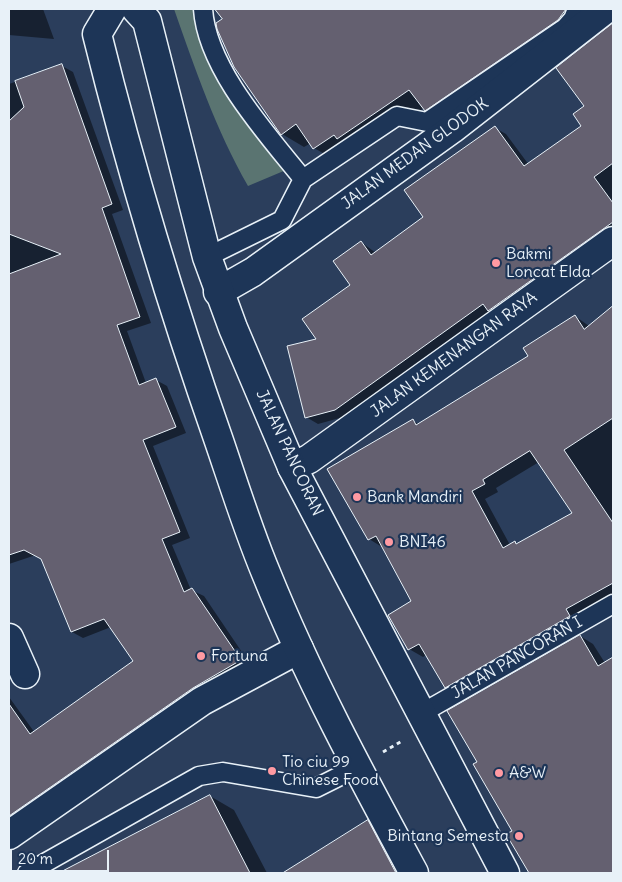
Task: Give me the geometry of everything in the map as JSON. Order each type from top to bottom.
[{"type":"main road","points":[[112,9],[98,34],[120,126],[186,348],[265,572],[299,649],[356,768],[414,873]]},
{"type":"main road","name":"JALAN PANCORAN","points":[[136,9],[147,21],[207,257],[218,292],[292,467],[505,873]]},
{"type":"main road","name":"JALAN MEDAN GLODOK","points":[[218,292],[253,272],[452,129],[606,9]]},
{"type":"main road","name":"JALAN KEMENANGAN RAYA","points":[[292,467],[309,459],[613,241]]},
{"type":"main road","points":[[9,638],[25,674]]},
{"type":"main road","points":[[9,835],[202,701],[299,649]]},
{"type":"lane","points":[[203,9],[207,32],[228,77],[260,125],[303,179]]},
{"type":"lane","points":[[207,257],[282,220],[303,179],[398,116],[427,122],[565,28],[573,19],[577,9]]},
{"type":"lane","name":"JALAN PANCORAN I","points":[[422,713],[613,604]]},
{"type":"lane","points":[[27,873],[199,776],[223,772],[316,788],[356,768]]},
{"type":"green space","points":[[174,9],[201,9],[203,28],[286,170],[248,186],[216,121]]},
{"type":"building","points":[[215,9],[566,9],[558,20],[425,111],[409,90],[337,139],[334,135],[313,149],[296,124],[281,135],[234,67],[217,29],[216,23],[222,19]]},
{"type":"building","points":[[613,23],[613,163],[594,177],[613,203],[613,222],[488,311],[483,304],[335,410],[305,418],[287,346],[316,339],[302,319],[350,285],[333,261],[361,241],[371,255],[423,217],[404,190],[495,126],[524,166],[581,126],[573,114],[584,106],[556,68]]},
{"type":"building","points":[[62,64],[112,204],[102,208],[140,317],[117,325],[139,385],[156,378],[176,427],[143,440],[180,532],[162,539],[184,592],[192,588],[241,660],[193,688],[9,816],[9,704],[30,734],[133,661],[104,619],[71,632],[41,559],[24,550],[9,555],[9,274],[61,254],[9,234],[9,121],[24,107],[15,81]]},
{"type":"building","points":[[613,306],[613,418],[564,450],[613,523],[613,583],[566,609],[570,616],[445,688],[419,644],[408,650],[388,615],[411,601],[376,536],[368,540],[327,469],[413,419],[416,425],[528,356],[523,348],[575,315],[584,329]],"holes":[[[530,451],[572,513],[516,544],[515,541],[503,548],[472,491],[485,484],[483,480]]]},
{"type":"building","points":[[580,635],[598,666],[613,657],[613,873],[529,873],[506,834],[512,831],[473,764],[477,762],[447,711]]},
{"type":"building","points":[[210,795],[250,873],[59,873]]},
{"type":"building","points":[[368,820],[396,873],[283,873]]},
{"type":"place","name":"Bakmi Loncat Elda","points":[[496,263]]},
{"type":"place","name":"Bank Mandiri","points":[[357,497]]},
{"type":"place","name":"BNI46","points":[[389,542]]},
{"type":"place","name":"Fortuna","points":[[201,656]]},
{"type":"place","name":"Tio ciu 99 Chinese Food","points":[[272,771]]},
{"type":"place","name":"A&W","points":[[499,773]]},
{"type":"place","name":"Bintang Semesta","points":[[519,836]]}]
